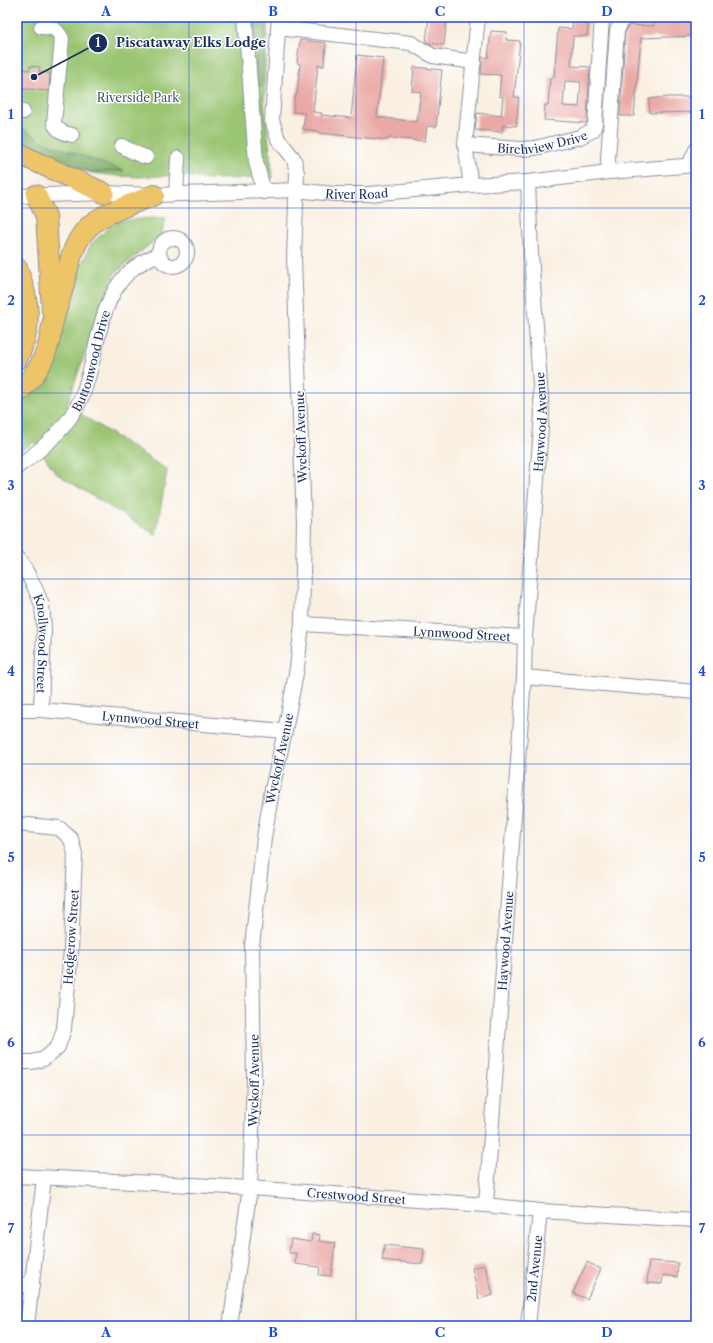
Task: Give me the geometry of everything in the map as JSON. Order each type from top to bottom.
[{"type":"highway","points":[[17,152],[104,193]]},
{"type":"highway","points":[[17,393],[26,385],[43,360],[49,343],[53,322],[71,256],[75,246],[83,234],[93,224],[105,216],[154,195]]},
{"type":"highway","points":[[26,196],[46,216],[53,322]]},
{"type":"highway","points":[[17,268],[27,296],[28,313],[27,331],[23,347],[17,359]]},
{"type":"street","points":[[245,17],[251,161],[264,192]]},
{"type":"street","points":[[471,185],[465,145],[478,17]]},
{"type":"street","name":"Birchview Drive","points":[[465,145],[522,149],[535,148],[580,137],[593,130],[595,124],[602,17]]},
{"type":"street","points":[[609,172],[608,159],[617,31],[623,17]]},
{"type":"street","points":[[296,190],[297,173],[294,159],[278,139],[272,120],[279,22],[411,43],[433,56],[474,62]]},
{"type":"street","points":[[41,26],[53,28],[62,39],[54,123],[56,128],[62,132],[72,135]]},
{"type":"street","points":[[122,146],[131,150],[137,155],[146,157]]},
{"type":"street","points":[[693,165],[696,150]]},
{"type":"street","points":[[176,194],[178,158]]},
{"type":"street","name":"River Road","points":[[26,196],[104,193],[154,195],[296,190],[334,194],[368,194],[471,185],[528,182],[609,172],[693,165]]},
{"type":"street","name":"Haywood Avenue","points":[[486,1205],[524,677],[525,637],[542,414],[531,254],[528,182]]},
{"type":"street","name":"Wyckoff Avenue","points":[[230,1326],[250,1188],[254,1079],[252,946],[264,838],[272,790],[297,668],[302,624],[304,521],[294,260],[296,190]]},
{"type":"street","name":"Buttonwood Drive","points":[[17,467],[45,446],[58,433],[71,416],[81,397],[89,375],[105,313],[112,294],[120,281],[143,261],[159,254]]},
{"type":"street","name":"Knollwood Street","points":[[17,558],[25,568],[42,605],[44,629],[41,710]]},
{"type":"street","name":"Lynnwood Street","points":[[302,624],[525,637]]},
{"type":"street","points":[[524,677],[696,692]]},
{"type":"street","name":"Lynnwood Street","points":[[17,710],[41,710],[285,731]]},
{"type":"street","name":"Hedgerow Street","points":[[17,824],[59,828],[71,839],[75,854],[71,950],[64,1030],[58,1047],[44,1059],[32,1062],[17,1062]]},
{"type":"street","name":"Crestwood Street","points":[[17,1176],[250,1188],[486,1205],[540,1211],[696,1220]]},
{"type":"street","points":[[27,1326],[44,1178]]},
{"type":"street","name":"2nd Avenue","points":[[528,1326],[540,1211]]},
{"type":"street","points":[[17,1284],[32,1286]]},
{"type":"green space","name":"Riverside Park","points":[[17,17],[268,17],[264,102],[273,178],[202,179],[183,175],[140,177],[92,173],[66,166],[17,145]]},
{"type":"green space","points":[[255,17],[266,17],[262,87],[256,85]]},
{"type":"green space","points":[[17,125],[42,141],[124,171],[92,172],[27,149],[17,142]]},
{"type":"green space","points":[[166,218],[161,235],[115,273],[101,305],[67,405],[167,470],[156,535],[57,474],[34,442],[17,453],[17,404],[34,390],[58,349],[74,280],[91,244],[116,221]]},
{"type":"building","points":[[429,17],[447,17],[444,45],[426,42]]},
{"type":"building","points":[[573,17],[589,17],[587,36],[573,36],[571,66],[590,67],[587,122],[544,120],[545,105],[548,105],[550,78],[554,78],[558,28],[572,29]],"holes":[[[565,81],[581,82],[579,107],[563,106]]]},
{"type":"building","points":[[696,20],[696,36],[641,38],[634,116],[620,116],[625,33],[629,25],[654,26],[654,22]]},
{"type":"building","points":[[491,31],[507,32],[506,40],[520,41],[514,97],[519,97],[516,126],[503,125],[502,132],[475,130],[477,113],[501,116],[503,97],[499,96],[501,75],[481,74],[482,57],[488,58]]},
{"type":"building","points":[[300,40],[326,43],[324,66],[318,65],[313,112],[322,113],[321,115],[351,118],[357,55],[383,58],[377,117],[417,122],[421,92],[412,91],[414,67],[442,70],[436,127],[427,126],[425,141],[357,137],[319,133],[319,131],[303,129],[305,113],[293,112],[295,95],[297,95],[300,64],[297,63]]},
{"type":"building","points":[[30,66],[40,67],[39,72],[50,73],[49,91],[17,88],[17,69],[30,70]]},
{"type":"building","points":[[696,97],[696,112],[650,113],[649,99]]},
{"type":"building","points":[[312,1234],[320,1235],[319,1241],[335,1243],[331,1276],[319,1275],[320,1267],[295,1264],[296,1253],[289,1253],[291,1239],[311,1242]]},
{"type":"building","points":[[384,1245],[424,1249],[422,1264],[382,1260]]},
{"type":"building","points":[[649,1261],[678,1263],[677,1277],[663,1275],[662,1284],[647,1283]]},
{"type":"building","points":[[587,1262],[601,1269],[587,1299],[573,1293]]},
{"type":"building","points":[[485,1265],[493,1295],[479,1299],[472,1268]]},
{"type":"place","name":"Piscataway Elks Lodge","points":[[34,77]]}]
